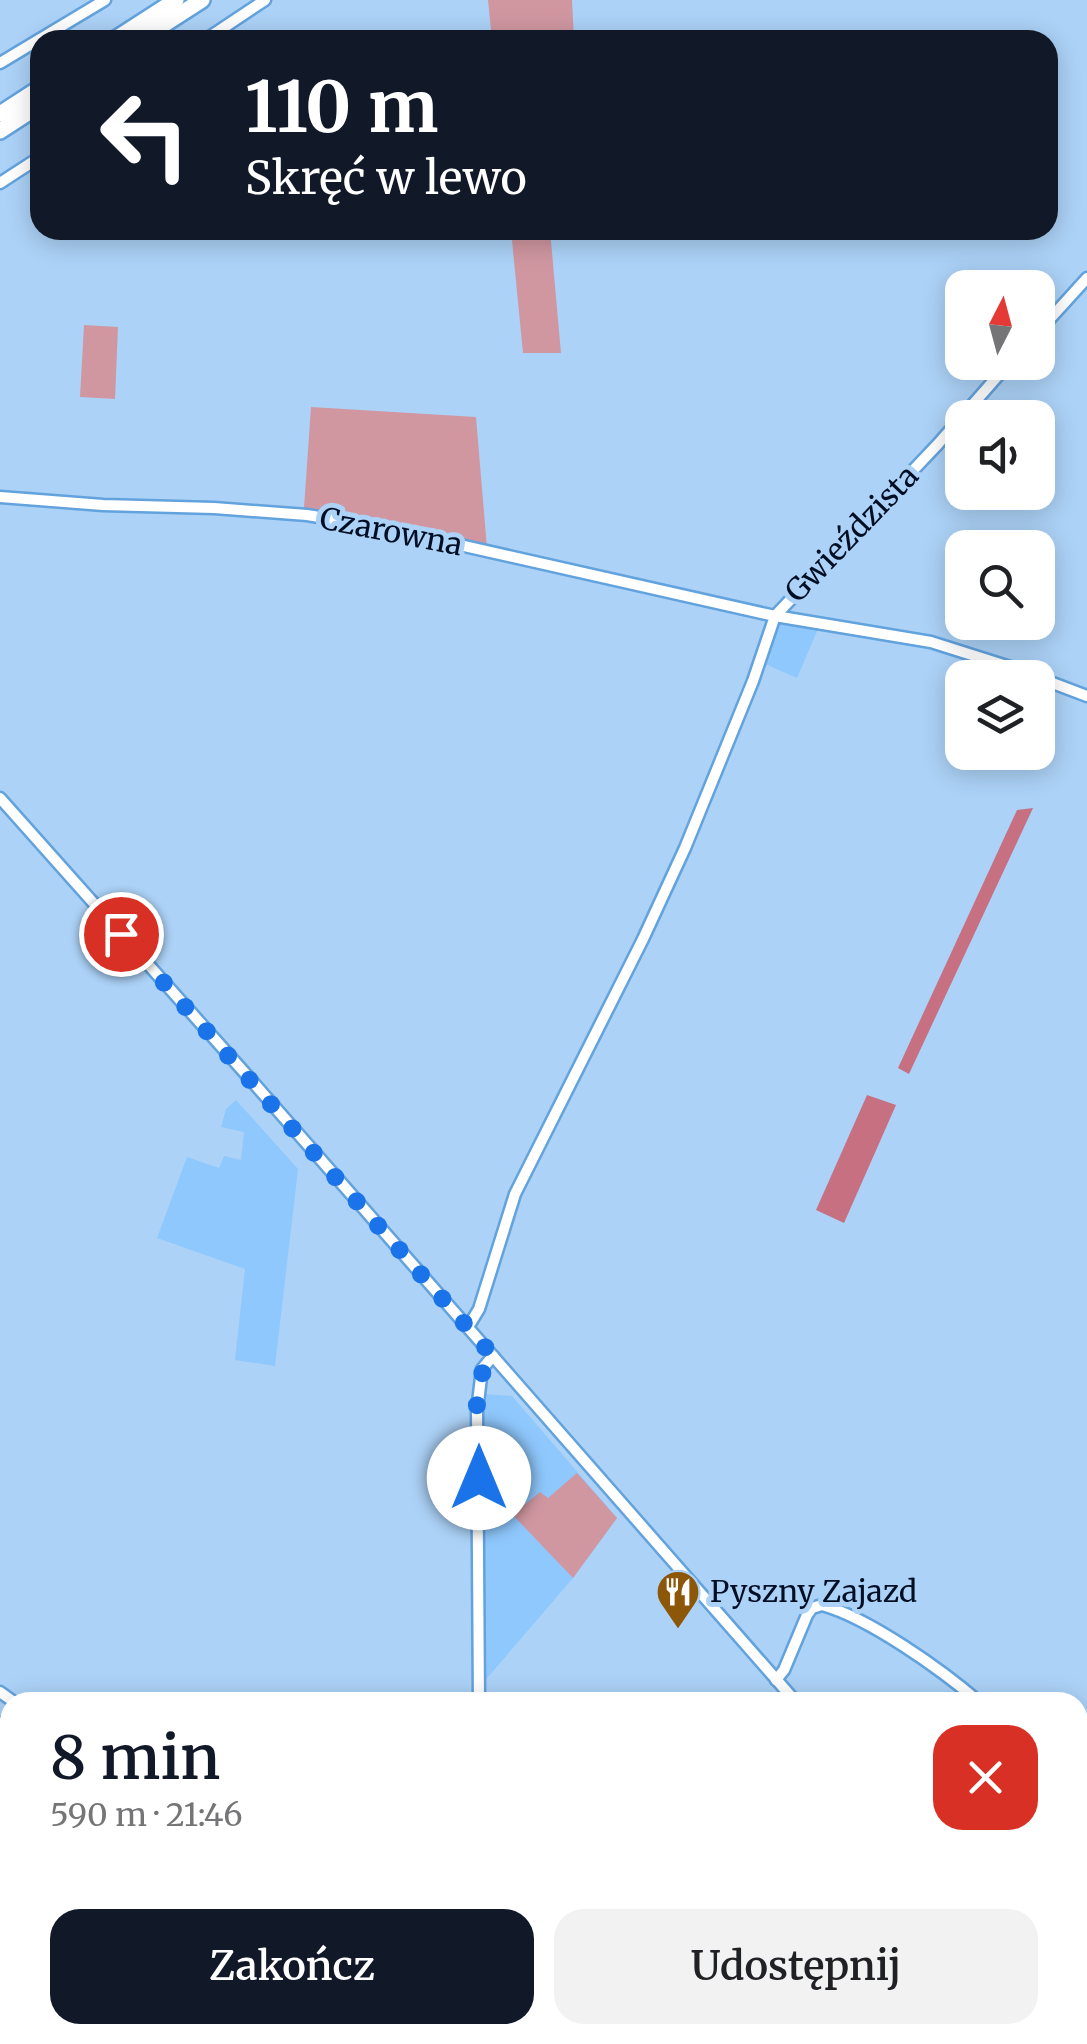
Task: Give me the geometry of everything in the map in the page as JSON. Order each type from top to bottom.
[{"type":"highway","points":[[130,30],[176,0]]},
{"type":"highway","points":[[156,30],[202,0]]},
{"type":"highway","points":[[0,114],[30,94]]},
{"type":"highway","points":[[0,131],[30,112]]},
{"type":"street","points":[[55,30],[105,0]]},
{"type":"street","points":[[220,30],[265,0]]},
{"type":"street","points":[[0,63],[30,45]]},
{"type":"street","points":[[0,183],[30,164]]},
{"type":"street","points":[[1055,313],[1087,278]]},
{"type":"street","name":"Gwieździsta","points":[[775,616],[994,380]]},
{"type":"street","name":"Czarowna","points":[[0,497],[307,515],[427,536],[775,616],[931,642],[1087,696]]},
{"type":"street","points":[[468,1327],[479,1308],[516,1194],[644,939],[685,848],[775,616]]},
{"type":"street","points":[[0,798],[787,1692]]},
{"type":"street","points":[[479,1692],[477,1411],[482,1369],[493,1356]]},
{"type":"street","points":[[776,1680],[807,1616],[812,1608],[822,1605],[902,1648],[967,1692]]},
{"type":"shaded area","points":[[488,0],[572,0],[574,30],[491,30]]},
{"type":"shaded area","points":[[512,240],[551,240],[561,353],[523,353]]},
{"type":"shaded area","points":[[84,325],[118,327],[115,399],[80,397]]},
{"type":"shaded area","points":[[311,407],[476,417],[487,548],[304,508]]},
{"type":"shaded area","points":[[778,622],[818,629],[797,678],[763,663]]},
{"type":"shaded area","points":[[1033,808],[909,1074],[898,1068],[1017,810]]},
{"type":"shaded area","points":[[867,1095],[896,1105],[844,1223],[816,1210]]},
{"type":"shaded area","points":[[236,1100],[298,1169],[275,1366],[235,1360],[245,1269],[157,1238],[187,1157],[219,1168],[224,1156],[241,1160],[244,1132],[221,1127],[226,1109]]},
{"type":"shaded area","points":[[482,1394],[512,1396],[617,1518],[573,1578],[482,1684]]},
{"type":"shaded area","points":[[577,1473],[617,1518],[573,1578],[508,1510],[512,1506],[517,1511],[540,1492],[548,1498]]},
{"type":"place","name":"Pyszny Zajazd","points":[[678,1630]]},
{"type":"route","points":[[121,934],[493,1356],[482,1369],[479,1385],[479,1478]]}]
